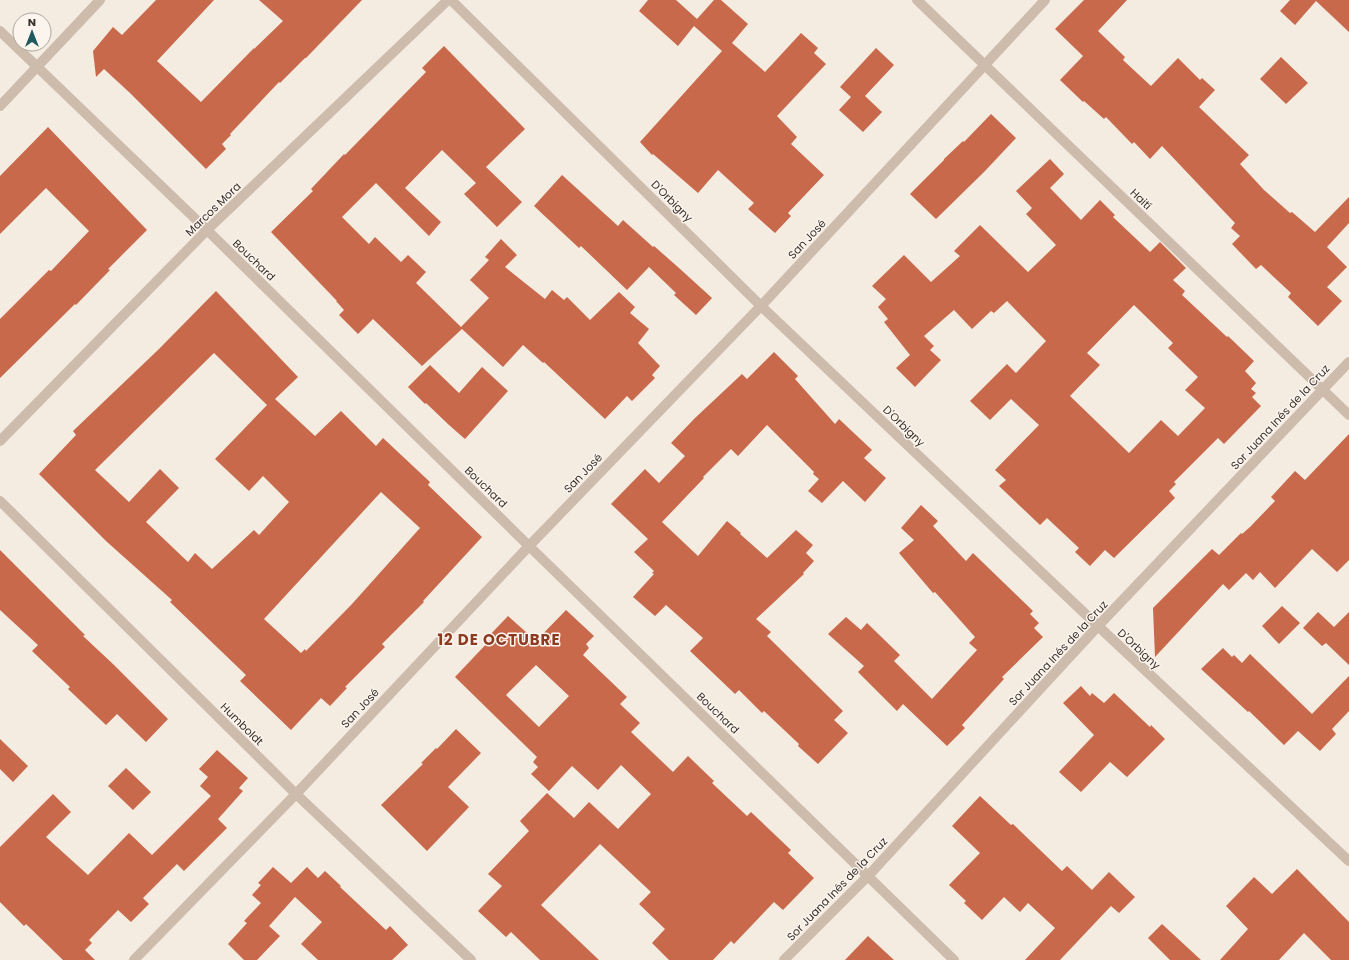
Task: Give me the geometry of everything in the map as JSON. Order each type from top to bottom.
[{"type":"street","points":[[0,106],[38,68],[100,0]]},
{"type":"street","name":"Marcos Mora","points":[[0,442],[207,230],[448,0]]},
{"type":"street","name":"D'Orbigny","points":[[452,0],[761,306],[1098,626],[1349,861]]},
{"type":"street","name":"Haití","points":[[917,0],[1349,415]]},
{"type":"street","name":"San José","points":[[134,960],[296,794],[529,546],[761,306],[1045,0]]},
{"type":"street","name":"Bouchard","points":[[0,31],[207,230],[954,960]]},
{"type":"street","name":"Sor Juana Inés de la Cruz","points":[[784,960],[868,876],[1098,626],[1349,362]]},
{"type":"street","name":"Humboldt","points":[[0,501],[296,794],[471,960]]},
{"type":"building","points":[[156,0],[214,0],[157,61],[201,102],[283,21],[259,0],[362,0],[306,58],[280,83],[279,82],[230,134],[231,135],[222,144],[226,149],[206,169],[104,69],[96,77],[93,51],[113,27],[122,35]]},
{"type":"building","points":[[648,0],[676,0],[697,19],[714,0],[721,0],[748,24],[732,43],[765,72],[801,33],[818,48],[814,53],[826,64],[777,116],[797,137],[791,144],[824,175],[788,213],[791,216],[775,233],[748,209],[754,203],[718,170],[698,193],[653,154],[652,155],[640,142],[722,51],[694,26],[678,46],[639,11]]},
{"type":"building","points":[[1084,0],[1127,0],[1098,31],[1125,57],[1123,60],[1151,86],[1178,58],[1200,80],[1202,78],[1215,90],[1199,107],[1249,155],[1240,164],[1264,190],[1290,213],[1292,212],[1315,232],[1349,197],[1349,223],[1327,247],[1347,267],[1327,287],[1342,301],[1318,326],[1288,297],[1291,293],[1261,265],[1256,269],[1232,244],[1240,236],[1231,228],[1235,223],[1162,146],[1150,159],[1134,142],[1132,144],[1106,117],[1104,119],[1084,101],[1083,102],[1060,80],[1083,56],[1055,29]]},
{"type":"building","points":[[1290,0],[1349,0],[1349,32],[1316,1],[1295,25],[1280,11]]},
{"type":"building","points":[[444,46],[525,129],[486,167],[522,202],[497,227],[464,194],[476,183],[442,150],[405,188],[441,222],[429,236],[376,183],[342,217],[369,244],[375,237],[401,262],[408,255],[426,272],[416,283],[461,327],[489,298],[470,280],[489,260],[485,257],[501,239],[517,255],[505,267],[545,299],[552,290],[564,300],[567,297],[590,320],[619,292],[635,307],[630,313],[649,329],[638,343],[660,366],[652,375],[655,378],[632,401],[627,396],[605,419],[544,362],[543,363],[523,345],[503,367],[462,329],[422,366],[373,319],[358,334],[339,315],[344,310],[337,301],[271,232],[313,191],[311,189],[344,154],[345,155],[426,72],[422,68]]},
{"type":"building","points":[[876,48],[894,65],[865,96],[882,112],[863,132],[839,110],[851,97],[840,87]]},
{"type":"building","points":[[1281,57],[1308,83],[1286,104],[1260,79]]},
{"type":"building","points":[[991,114],[1016,138],[936,219],[910,194]]},
{"type":"building","points":[[48,127],[147,230],[108,269],[110,270],[76,305],[75,304],[0,378],[0,319],[49,270],[51,271],[89,231],[46,188],[0,234],[0,176]]},
{"type":"building","points":[[1050,159],[1064,174],[1050,188],[1081,220],[1100,200],[1115,215],[1113,217],[1150,252],[1160,242],[1186,268],[1173,280],[1185,291],[1182,295],[1254,361],[1245,371],[1256,383],[1251,389],[1256,393],[1252,397],[1261,406],[1224,444],[1218,438],[1174,482],[1176,484],[1169,491],[1175,498],[1114,558],[1105,550],[1090,566],[1075,552],[1079,548],[1047,518],[1040,525],[999,486],[1006,480],[995,470],[1039,425],[1011,399],[990,420],[970,401],[1007,364],[1016,373],[1046,341],[1007,301],[994,313],[991,311],[972,329],[954,310],[924,336],[934,346],[930,350],[941,360],[915,387],[896,368],[910,355],[884,322],[888,319],[878,307],[886,299],[872,286],[904,255],[931,282],[960,256],[954,251],[980,225],[1028,272],[1056,245],[1026,214],[1032,208],[1016,191]],"holes":[[[1134,305],[1173,343],[1168,348],[1198,377],[1185,390],[1205,408],[1178,436],[1161,420],[1129,453],[1070,396],[1100,365],[1087,353]]]},
{"type":"building","points":[[562,175],[618,226],[623,220],[712,298],[696,315],[674,295],[676,293],[649,267],[627,290],[581,246],[579,248],[534,206]]},
{"type":"building","points":[[216,291],[298,377],[275,399],[315,436],[341,411],[376,446],[383,438],[430,482],[428,485],[482,537],[423,601],[424,602],[382,644],[385,647],[345,687],[347,688],[330,706],[321,698],[291,730],[240,681],[246,675],[170,602],[172,600],[106,541],[39,474],[76,435],[73,431],[159,349]],"holes":[[[214,353],[267,405],[215,459],[249,491],[263,476],[289,502],[259,535],[254,530],[212,569],[195,553],[188,562],[146,522],[179,488],[160,469],[129,502],[95,470]],[[381,492],[420,528],[352,604],[306,651],[305,649],[301,653],[264,619]]]},
{"type":"building","points":[[774,352],[798,376],[795,379],[835,424],[839,419],[872,450],[864,458],[886,478],[865,502],[843,481],[822,503],[808,491],[819,479],[813,474],[814,472],[767,425],[738,456],[731,449],[662,522],[698,556],[727,521],[767,558],[796,530],[813,545],[806,553],[814,561],[803,573],[804,574],[756,619],[771,632],[767,636],[843,711],[834,720],[848,733],[818,764],[764,711],[762,713],[739,690],[735,694],[690,651],[703,638],[666,605],[655,616],[633,597],[654,574],[652,573],[654,571],[634,552],[648,539],[611,504],[645,469],[659,483],[685,456],[671,443],[695,418],[742,374],[747,379]]},
{"type":"building","points":[[430,365],[459,393],[482,367],[508,391],[465,439],[408,387]]},
{"type":"building","points":[[1349,434],[1349,560],[1337,572],[1312,549],[1275,588],[1260,572],[1253,580],[1246,573],[1229,590],[1223,584],[1155,657],[1153,608],[1212,549],[1219,555],[1241,533],[1242,534],[1250,527],[1275,501],[1271,497],[1295,471],[1305,480]]},
{"type":"building","points":[[921,505],[938,521],[933,526],[966,561],[973,553],[1033,611],[1030,614],[1039,623],[1034,628],[1043,637],[1002,677],[1004,679],[962,725],[965,728],[947,746],[903,704],[897,711],[858,672],[864,666],[828,634],[846,617],[861,630],[867,623],[900,655],[894,661],[932,699],[977,650],[969,643],[975,637],[935,592],[933,593],[899,553],[914,540],[901,528]]},
{"type":"building","points":[[0,550],[85,635],[83,636],[168,719],[146,742],[117,714],[106,725],[68,689],[70,687],[32,651],[38,645],[0,610]]},
{"type":"building","points":[[1282,606],[1300,623],[1279,644],[1262,626]]},
{"type":"building","points":[[566,610],[594,636],[586,644],[589,648],[583,655],[627,697],[620,704],[640,723],[631,732],[673,772],[688,756],[714,781],[712,783],[747,816],[751,812],[791,850],[788,853],[814,878],[783,910],[774,902],[734,944],[731,941],[713,960],[669,960],[652,943],[665,929],[639,904],[651,892],[600,844],[541,905],[599,960],[540,960],[511,932],[506,937],[478,911],[502,886],[488,874],[529,831],[520,821],[547,793],[574,818],[589,802],[618,829],[651,794],[621,765],[598,790],[572,766],[549,791],[531,774],[538,767],[533,762],[537,757],[455,677],[491,639],[488,637],[508,616],[536,641]],"holes":[[[536,665],[569,696],[539,727],[506,695]]]},
{"type":"building","points":[[1318,612],[1334,627],[1349,612],[1349,665],[1326,643],[1322,646],[1303,628]]},
{"type":"building","points":[[1223,648],[1232,657],[1234,655],[1242,663],[1250,654],[1312,714],[1349,676],[1349,711],[1332,729],[1336,734],[1320,751],[1298,731],[1284,745],[1249,711],[1248,712],[1201,669]]},
{"type":"building","points":[[1081,686],[1090,696],[1092,693],[1104,703],[1114,693],[1165,739],[1127,777],[1110,762],[1081,792],[1059,772],[1094,735],[1063,703]]},
{"type":"building","points":[[456,729],[481,753],[448,787],[469,807],[427,851],[381,805]]},
{"type":"building","points":[[0,739],[28,766],[13,782],[0,769]]},
{"type":"building","points":[[217,750],[248,778],[239,788],[243,791],[218,819],[227,828],[184,871],[177,864],[143,898],[149,904],[131,922],[118,910],[89,940],[92,943],[85,950],[95,960],[63,960],[26,924],[24,926],[0,902],[0,847],[53,794],[71,812],[46,837],[88,875],[129,833],[152,855],[211,796],[200,786],[208,777],[199,769]]},
{"type":"building","points":[[126,768],[151,792],[133,810],[108,786]]},
{"type":"building","points":[[980,796],[1011,825],[1013,824],[1062,871],[1067,866],[1092,890],[1109,872],[1135,897],[1119,913],[1111,906],[1060,960],[1025,960],[1055,928],[1028,903],[1020,912],[1004,897],[982,920],[964,903],[966,901],[949,885],[980,853],[952,826]]},
{"type":"building","points":[[273,867],[291,883],[307,867],[318,878],[325,871],[386,930],[390,926],[408,945],[392,960],[318,960],[301,944],[322,922],[295,897],[269,926],[280,936],[257,960],[244,960],[228,944],[247,923],[244,921],[261,903],[252,895],[261,885],[258,883]]},
{"type":"building","points":[[1297,869],[1349,922],[1349,960],[1331,960],[1304,933],[1279,960],[1220,960],[1248,929],[1226,906],[1254,877],[1272,894]]},
{"type":"building","points":[[1162,924],[1201,960],[1170,960],[1148,938]]},
{"type":"building","points":[[868,936],[894,960],[845,960]]},
{"type":"district","name":"12 DE OCTUBRE","points":[[499,639]]}]
